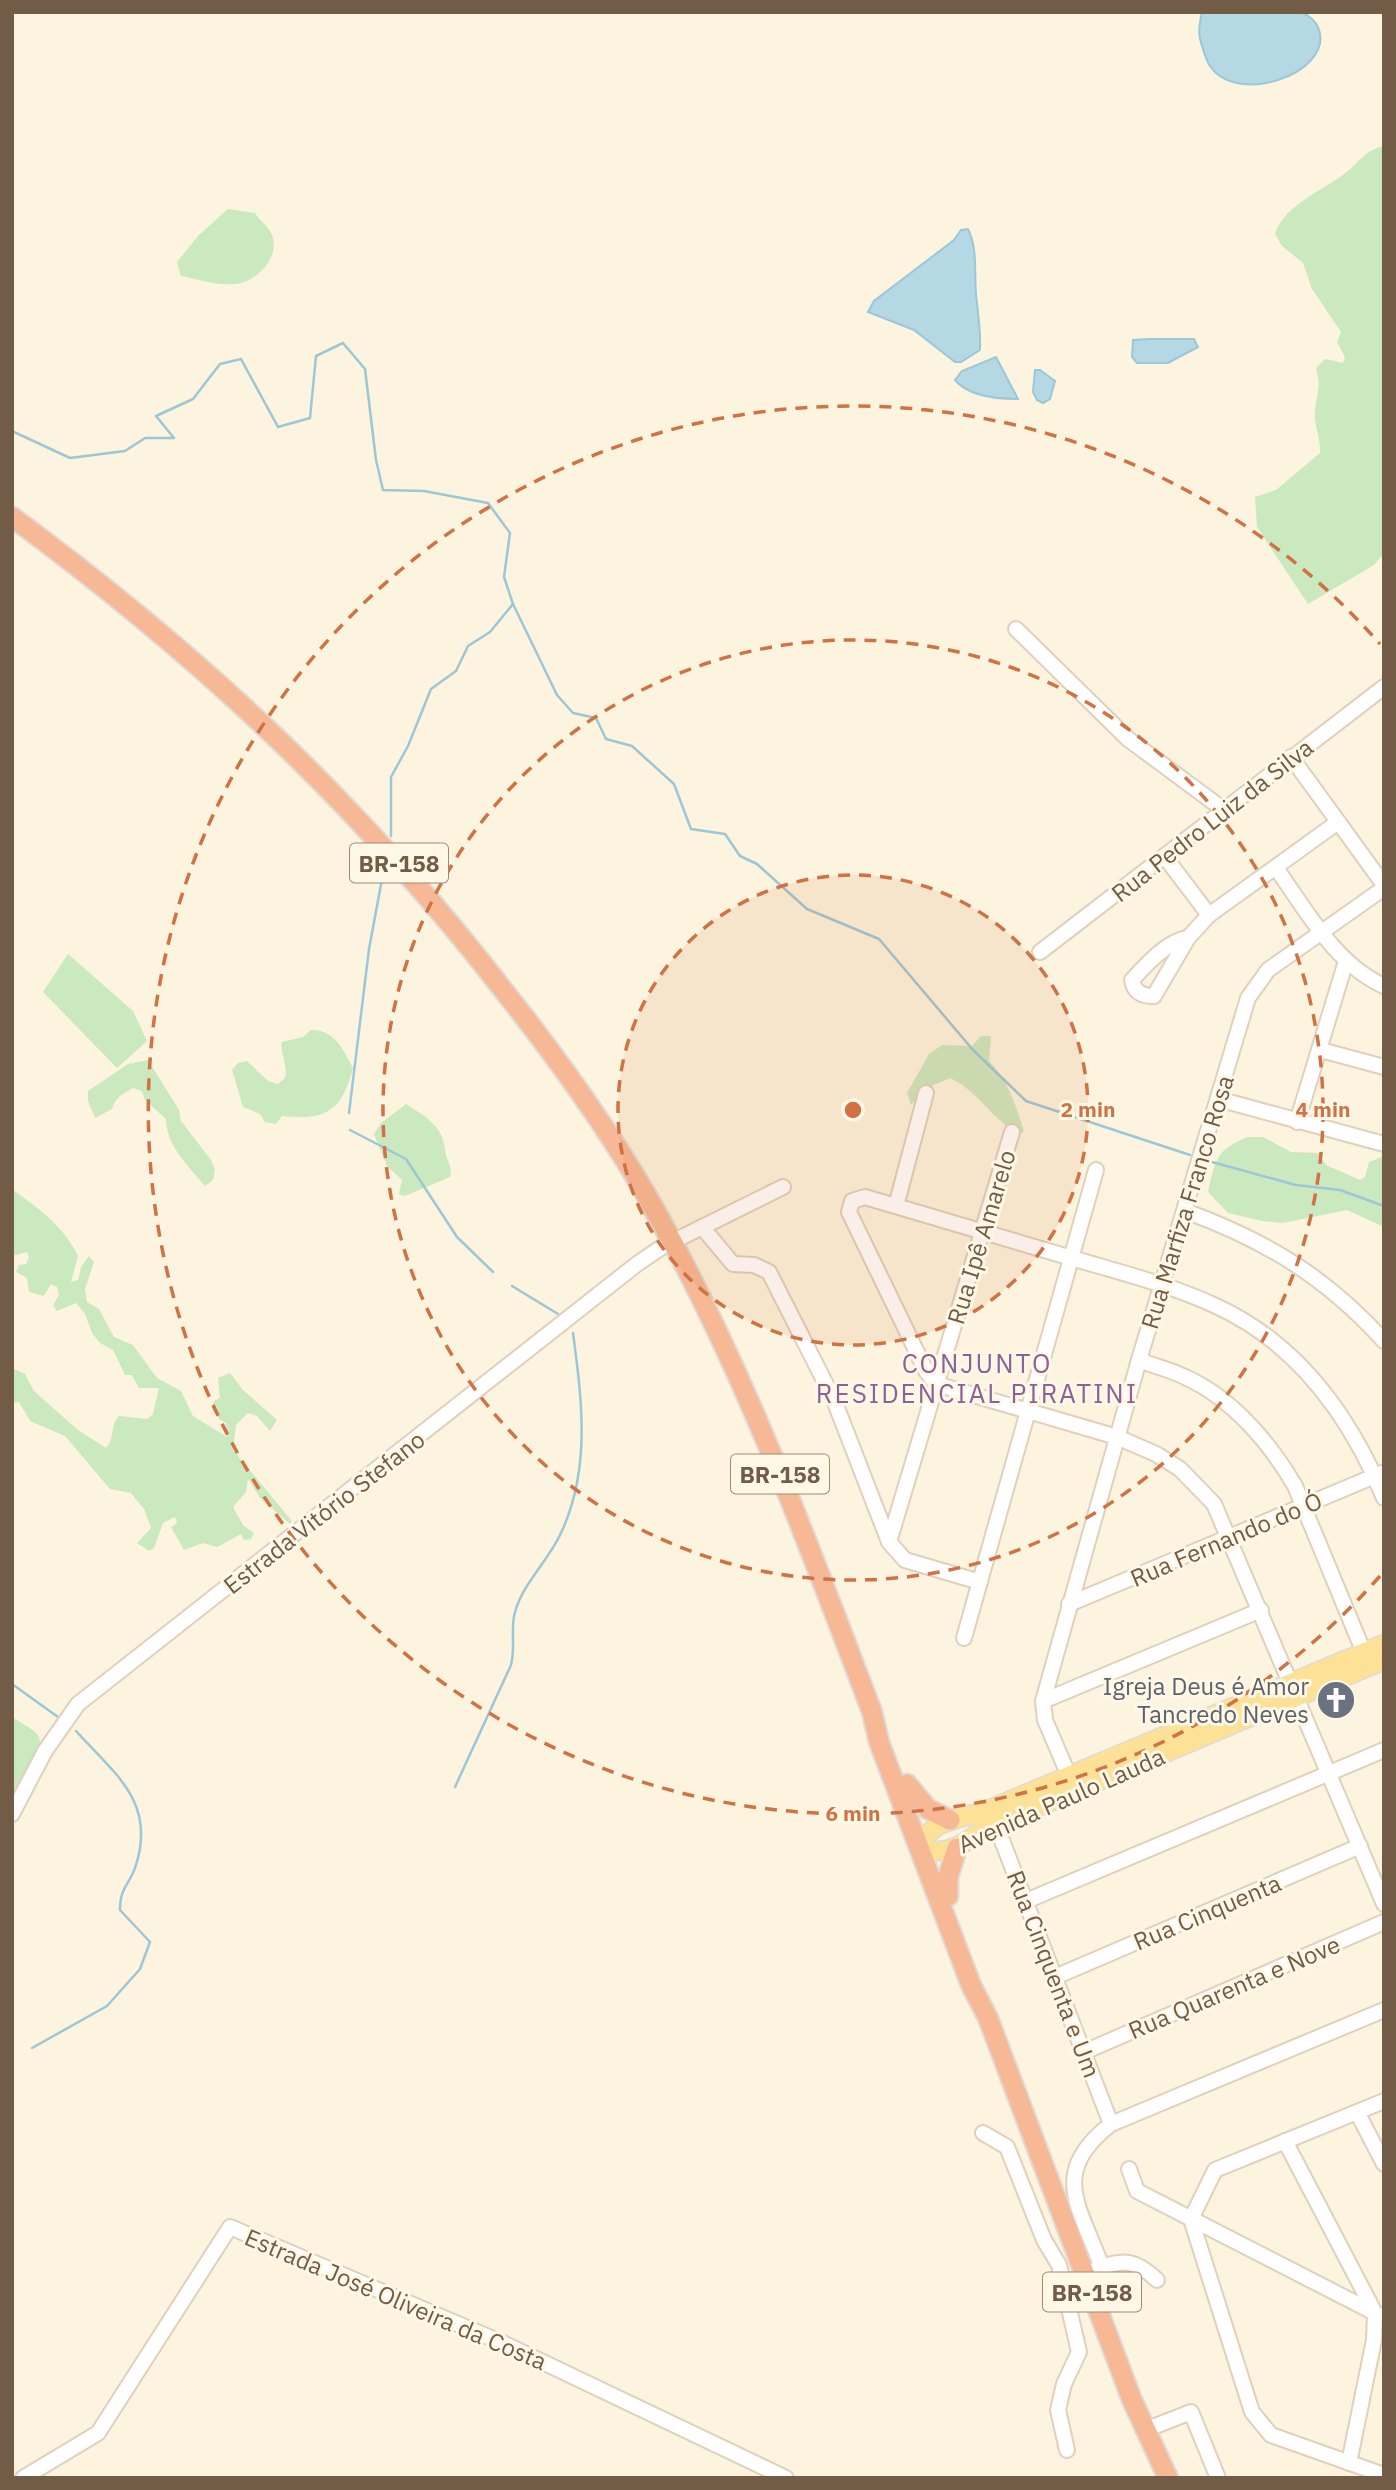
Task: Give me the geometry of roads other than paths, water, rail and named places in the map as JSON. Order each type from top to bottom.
[{"type":"highway","name":"BR-158","points":[[12,517],[183,650],[279,739],[373,833],[446,917],[571,1078],[616,1145],[672,1242],[776,1464],[872,1712],[879,1742],[948,1896],[980,1982],[988,2018]]},
{"type":"highway","name":"BR-158","points":[[872,1712],[888,1738],[906,1784],[971,1985],[988,2018],[1039,2152],[1089,2266],[1132,2400],[1168,2478]]},
{"type":"highway","points":[[906,1784],[928,1809],[950,1820]]},
{"type":"highway","points":[[948,1896],[948,1877],[957,1848]]},
{"type":"highway","name":"BR-158","points":[[1132,2400],[1135,2423],[1153,2478]]},
{"type":"main road","name":"Avenida Paulo Lauda","points":[[993,1817],[950,1820],[934,1827],[925,1845],[943,1852],[957,1848],[993,1817],[1373,1659],[1384,1644]]},
{"type":"street","points":[[1016,629],[1128,739],[1224,810]]},
{"type":"street","name":"Rua Pedro Luiz da Silva","points":[[1040,952],[1384,687]]},
{"type":"street","points":[[1291,757],[1384,887]]},
{"type":"street","points":[[1188,938],[1209,915],[1338,822]]},
{"type":"street","points":[[1165,857],[1209,915]]},
{"type":"street","points":[[1276,867],[1346,961],[1369,979],[1384,986]]},
{"type":"street","name":"Rua Marfiza Franco Rosa","points":[[1072,1783],[1045,1720],[1043,1701],[1139,1360],[1248,998],[1257,981],[1268,970],[1384,887]]},
{"type":"street","points":[[1297,1122],[1346,961]]},
{"type":"street","points":[[1321,1050],[1384,1067]]},
{"type":"street","points":[[896,1206],[926,1093]]},
{"type":"street","points":[[1218,1099],[1384,1144]]},
{"type":"street","name":"Rua Ipê Amarelo","points":[[889,1542],[1012,1132]]},
{"type":"street","points":[[964,1638],[1096,1170]]},
{"type":"street","points":[[672,1242],[783,1187]]},
{"type":"street","points":[[1384,1497],[1379,1474],[1334,1403],[1301,1366],[1258,1331],[1218,1306],[1163,1285],[865,1197],[852,1201],[849,1212],[926,1371],[936,1384],[1117,1437],[1156,1454],[1180,1469],[1214,1504],[1384,1904]]},
{"type":"street","points":[[1185,1211],[1268,1245],[1305,1269],[1384,1341]]},
{"type":"street","points":[[702,1227],[733,1264],[762,1268],[776,1283],[834,1400],[889,1542],[905,1560],[980,1582]]},
{"type":"street","name":"Estrada Vitório Stefano","points":[[12,1814],[45,1751],[78,1704],[637,1264],[672,1242]]},
{"type":"street","points":[[1139,1360],[1187,1377],[1249,1424],[1280,1461],[1304,1506],[1373,1659]]},
{"type":"street","name":"Rua Fernando do Ó","points":[[1069,1604],[1379,1474]]},
{"type":"street","points":[[1043,1701],[1261,1610]]},
{"type":"street","points":[[1026,1901],[1384,1750]]},
{"type":"street","name":"Rua Cinquenta e Um","points":[[993,1817],[1111,2124]]},
{"type":"street","name":"Rua Cinquenta","points":[[1055,1977],[1360,1846]]},
{"type":"street","name":"Rua Quarenta e Nove","points":[[1084,2052],[1384,1922]]},
{"type":"street","points":[[1089,2266],[1072,2181],[1078,2157],[1094,2138],[1111,2124],[1384,2010]]},
{"type":"street","points":[[1384,2101],[1215,2170],[1191,2219],[1252,2412],[1261,2427],[1271,2435],[1384,2475]]},
{"type":"street","points":[[1357,2112],[1384,2164]]},
{"type":"street","points":[[983,2133],[1007,2147],[1044,2240],[1059,2265],[1079,2352],[1064,2384],[1058,2410],[1067,2451]]},
{"type":"street","points":[[1286,2141],[1379,2315],[1349,2463]]},
{"type":"street","points":[[1014,2163],[1039,2152]]},
{"type":"street","points":[[1129,2169],[1137,2191],[1379,2315]]},
{"type":"street","name":"Estrada José Oliveira da Costa","points":[[23,2478],[98,2433],[230,2227],[505,2344],[786,2478]]},
{"type":"street","points":[[1059,2265],[1089,2266],[1132,2262],[1141,2265],[1157,2280]]},
{"type":"street","points":[[1145,2430],[1191,2412],[1218,2478]]},
{"type":"water","points":[[1271,10],[1303,13],[1317,25],[1320,44],[1312,59],[1297,72],[1256,84],[1235,83],[1217,74],[1206,58],[1200,36],[1202,12]]},
{"type":"water","points":[[968,229],[974,253],[980,350],[961,362],[955,362],[914,330],[868,312],[874,301],[954,240],[961,230]]},
{"type":"water","points":[[1194,339],[1198,347],[1168,363],[1137,363],[1132,357],[1133,340]]},
{"type":"water","points":[[996,357],[1018,399],[976,393],[955,380],[962,371]]},
{"type":"water","points":[[1035,370],[1040,370],[1055,381],[1050,399],[1043,403],[1037,400],[1033,392]]},
{"type":"waterway","points":[[12,431],[70,458],[125,451],[145,438],[174,438],[156,416],[193,399],[220,364],[241,359],[278,427],[310,418],[316,356],[343,343],[365,369],[376,460],[383,490],[424,491],[488,503],[510,533],[504,577],[513,604],[557,695],[573,713],[596,718],[606,739],[632,746],[674,784],[691,829],[725,834],[740,856],[757,864],[807,909],[879,939],[973,1050],[1026,1101],[1190,1155]]},
{"type":"waterway","points":[[391,836],[391,777],[408,746],[431,689],[456,671],[468,646],[490,632],[513,604]]},
{"type":"waterway","points":[[349,1113],[369,949],[385,863]]},
{"type":"waterway","points":[[350,1130],[406,1159],[457,1237],[493,1272]]},
{"type":"waterway","points":[[1212,1162],[1296,1185],[1340,1190],[1384,1206]]},
{"type":"waterway","points":[[512,1286],[563,1317]]},
{"type":"waterway","points":[[455,1787],[511,1665],[514,1618],[519,1601],[561,1533],[577,1484],[582,1434],[573,1333]]},
{"type":"waterway","points":[[12,1684],[58,1717]]},
{"type":"waterway","points":[[32,2048],[107,2006],[140,1969],[150,1942],[120,1910],[123,1890],[134,1872],[141,1843],[141,1824],[136,1806],[117,1776],[76,1731]]},
{"type":"place","name":"Igreja Deus é Amor Tancredo Neves","points":[[1336,1700]]},
{"type":"district","name":"CONJUNTO RESIDENCIAL PIRATINI","points":[[977,1378]]}]
